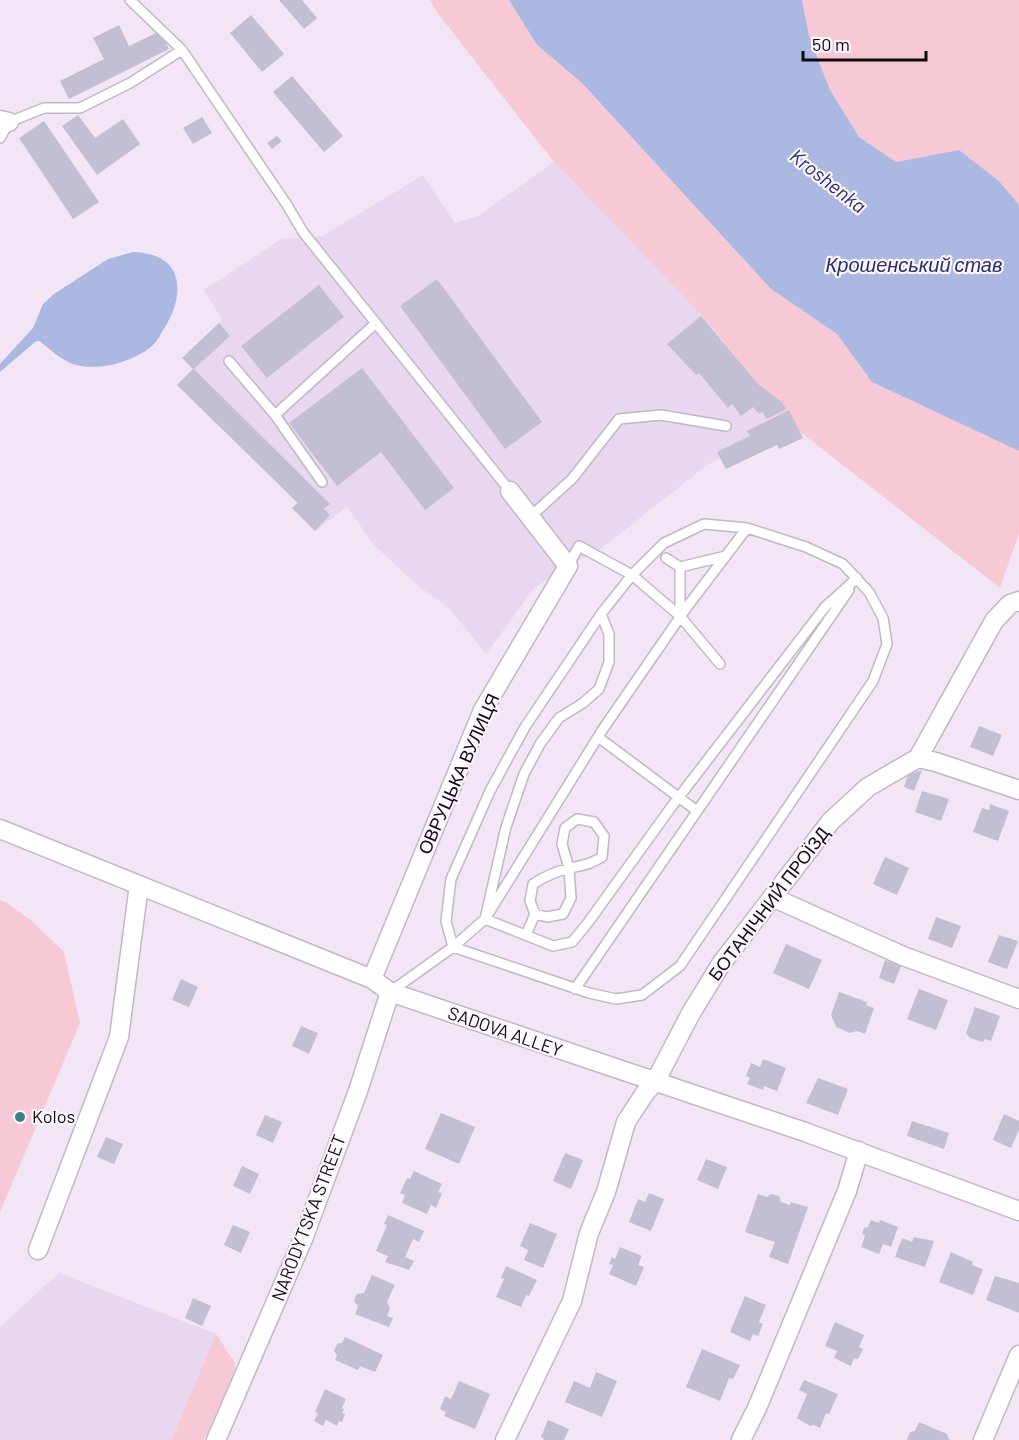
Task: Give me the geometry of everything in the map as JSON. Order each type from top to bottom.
[{"type":"street","points":[[510,490],[568,566]]},
{"type":"street","name":"ОВРУЦЬКА ВУЛИЦЯ","points":[[372,980],[483,710],[568,566]]},
{"type":"street","points":[[1019,601],[1010,604],[994,621],[918,758],[1019,790]]},
{"type":"street","name":"БОТАНІЧНИЙ ПРОЇЗД","points":[[505,1440],[572,1301],[590,1233],[606,1191],[626,1122],[655,1082],[691,1013],[709,984],[772,897],[831,820],[868,787],[918,758]]},
{"type":"street","name":"SADOVA ALLEY","points":[[0,828],[372,980],[390,992],[859,1151],[1019,1211]]},
{"type":"street","points":[[38,1250],[119,1037],[139,885]]},
{"type":"street","points":[[772,897],[903,956],[1019,999]]},
{"type":"street","name":"NARODYTSKA STREET","points":[[216,1440],[303,1239],[358,1091],[390,992]]},
{"type":"street","points":[[741,1440],[757,1408],[847,1191],[859,1151]]},
{"type":"street","points":[[983,1440],[1019,1355]]},
{"type":"lane","points":[[130,0],[182,50],[303,232],[510,490]]},
{"type":"lane","points":[[3,127],[44,108],[80,108],[130,83],[182,50]]},
{"type":"lane","points":[[275,415],[376,323]]},
{"type":"lane","points":[[229,361],[275,415],[322,482]]},
{"type":"lane","points":[[531,516],[572,479],[619,419],[661,415],[726,426]]},
{"type":"lane","points":[[704,524],[747,528],[843,564],[857,578],[883,618],[887,644],[873,681],[680,966],[642,995],[616,999],[575,988],[453,947],[446,921],[451,879],[490,791],[525,727],[601,614],[632,575],[664,543],[704,524]]},
{"type":"lane","points":[[390,992],[453,947],[486,919],[598,737],[681,616],[747,528]]},
{"type":"lane","points":[[568,566],[579,546],[632,575],[681,616],[720,664]]},
{"type":"lane","points":[[666,558],[680,567],[726,556]]},
{"type":"lane","points":[[680,567],[681,616]]},
{"type":"lane","points":[[486,919],[553,946],[572,942],[588,924],[680,796],[825,607],[857,578]]},
{"type":"lane","points":[[575,988],[857,578]]},
{"type":"lane","points":[[486,919],[506,827],[524,774],[540,744],[560,718],[599,689],[609,662],[609,634],[601,614]]},
{"type":"lane","points":[[598,737],[680,796],[697,811]]},
{"type":"lane","points":[[526,935],[535,914],[530,901],[533,884],[545,876],[569,868],[591,864],[602,857],[604,836],[594,822],[577,819],[565,828],[562,844],[569,868],[571,898],[563,914],[547,917],[535,914]]},
{"type":"shaded area","points":[[430,0],[509,0],[537,45],[581,82],[771,289],[837,334],[872,382],[1019,451],[1019,533],[1000,588],[789,423],[707,321],[554,162],[436,11]]},
{"type":"shaded area","points":[[802,0],[1019,0],[1019,205],[999,181],[959,150],[896,162],[859,137],[830,90],[809,36]]},
{"type":"shaded area","points":[[554,162],[707,321],[789,423],[707,465],[603,547],[535,587],[486,654],[450,609],[417,585],[374,545],[347,507],[315,531],[292,508],[297,503],[177,385],[193,369],[182,358],[222,320],[204,290],[281,239],[323,236],[423,175],[455,223],[478,216]]},
{"type":"shaded area","name":"Kolos","points":[[0,900],[33,922],[64,952],[80,1023],[0,1212]]},
{"type":"shaded area","points":[[59,1273],[216,1334],[171,1440],[0,1440],[0,1327]]},
{"type":"shaded area","points":[[216,1334],[235,1363],[235,1371],[204,1440],[171,1440]]},
{"type":"water","name":"Крошенський став","points":[[509,0],[802,0],[809,36],[830,90],[859,137],[896,162],[959,150],[999,181],[1019,205],[1019,451],[872,382],[837,334],[771,289],[581,82],[537,45]]},
{"type":"water","points":[[133,252],[150,254],[163,260],[171,268],[176,278],[178,290],[176,303],[171,316],[152,346],[125,361],[93,367],[73,364],[39,341],[0,372],[0,364],[33,328],[43,304],[54,294],[108,259]]},
{"type":"building","points":[[279,0],[302,0],[317,18],[304,29]]},
{"type":"building","points":[[251,15],[284,54],[262,72],[230,33]]},
{"type":"building","points":[[119,25],[129,46],[160,31],[169,49],[69,99],[60,81],[104,59],[93,38]]},
{"type":"building","points":[[292,76],[343,136],[324,152],[273,92]]},
{"type":"building","points":[[78,115],[95,138],[123,119],[140,144],[97,175],[62,126]]},
{"type":"building","points":[[202,117],[212,133],[193,144],[183,128]]},
{"type":"building","points":[[44,121],[99,202],[73,219],[19,138]]},
{"type":"building","points":[[277,136],[282,141],[272,149],[267,143]]},
{"type":"building","points":[[437,279],[542,422],[505,449],[400,306]]},
{"type":"building","points":[[319,285],[344,317],[267,378],[241,346]]},
{"type":"building","points":[[701,316],[758,384],[782,402],[786,409],[767,419],[762,412],[759,414],[753,407],[741,416],[732,404],[728,408],[699,373],[696,375],[667,344]]},
{"type":"building","points":[[219,323],[230,336],[194,369],[330,504],[324,509],[330,515],[315,531],[292,508],[298,503],[177,385],[193,369],[182,358]]},
{"type":"building","points":[[362,368],[454,488],[425,510],[381,452],[337,486],[289,423]]},
{"type":"building","points":[[789,410],[803,438],[779,449],[777,445],[726,469],[717,452],[750,436],[747,431]]},
{"type":"building","points":[[979,726],[1002,735],[993,756],[970,747]]},
{"type":"building","points":[[922,770],[914,791],[904,787],[908,775]]},
{"type":"building","points":[[922,791],[949,799],[941,821],[915,812]]},
{"type":"building","points":[[990,804],[1009,811],[998,841],[973,832],[982,808],[989,810]]},
{"type":"building","points":[[885,857],[909,868],[897,895],[873,884]]},
{"type":"building","points":[[936,917],[961,926],[952,948],[928,939]]},
{"type":"building","points":[[999,935],[1018,941],[1007,969],[988,962]]},
{"type":"building","points":[[786,944],[822,960],[809,989],[773,973]]},
{"type":"building","points":[[885,960],[901,966],[894,984],[879,978]]},
{"type":"building","points":[[181,979],[198,987],[189,1007],[172,1000]]},
{"type":"building","points":[[919,989],[948,1000],[936,1030],[907,1019]]},
{"type":"building","points":[[839,992],[867,1002],[866,1005],[874,1008],[865,1034],[857,1031],[850,1033],[836,1027],[831,1015]]},
{"type":"building","points":[[975,1007],[1000,1016],[991,1041],[985,1039],[983,1042],[970,1038],[966,1033]]},
{"type":"building","points":[[301,1026],[318,1033],[309,1054],[292,1046]]},
{"type":"building","points":[[763,1059],[786,1068],[777,1091],[764,1086],[763,1090],[747,1084],[750,1078],[746,1076],[751,1063],[760,1067]]},
{"type":"building","points":[[818,1078],[848,1089],[838,1115],[806,1103]]},
{"type":"building","points":[[441,1113],[475,1127],[459,1164],[425,1149]]},
{"type":"building","points":[[1004,1114],[1019,1121],[1019,1130],[1011,1148],[993,1140]]},
{"type":"building","points":[[265,1115],[282,1122],[273,1143],[256,1135]]},
{"type":"building","points":[[912,1121],[949,1133],[944,1149],[907,1136]]},
{"type":"building","points":[[106,1137],[123,1144],[114,1164],[97,1157]]},
{"type":"building","points":[[565,1153],[583,1160],[571,1189],[553,1181]]},
{"type":"building","points":[[706,1159],[727,1167],[718,1189],[697,1180]]},
{"type":"building","points":[[242,1166],[259,1174],[250,1194],[233,1186]]},
{"type":"building","points":[[414,1171],[442,1184],[438,1192],[442,1193],[436,1208],[431,1205],[427,1214],[402,1203],[405,1195],[400,1193],[407,1178],[410,1179]]},
{"type":"building","points":[[649,1193],[664,1199],[651,1231],[629,1222],[638,1199],[645,1202]]},
{"type":"building","points":[[758,1194],[767,1197],[771,1194],[779,1196],[781,1202],[790,1205],[791,1202],[808,1207],[788,1264],[769,1257],[775,1242],[745,1232]]},
{"type":"building","points":[[388,1215],[424,1231],[419,1242],[413,1239],[405,1257],[414,1261],[409,1270],[385,1262],[388,1256],[376,1251],[387,1225],[384,1224]]},
{"type":"building","points":[[871,1220],[879,1223],[880,1220],[898,1227],[891,1247],[883,1244],[879,1254],[861,1247],[865,1236],[862,1233]]},
{"type":"building","points":[[530,1223],[557,1234],[543,1268],[524,1260],[528,1250],[520,1246]]},
{"type":"building","points":[[233,1225],[250,1232],[241,1253],[224,1245]]},
{"type":"building","points":[[914,1237],[934,1241],[925,1267],[895,1257],[902,1238],[912,1242]]},
{"type":"building","points":[[620,1247],[642,1256],[638,1265],[644,1267],[636,1286],[609,1274],[613,1265],[609,1264],[612,1257],[615,1259]]},
{"type":"building","points":[[951,1252],[983,1269],[973,1295],[939,1282]]},
{"type":"building","points":[[506,1266],[537,1280],[529,1296],[526,1295],[521,1307],[496,1297],[504,1279],[501,1278]]},
{"type":"building","points":[[372,1275],[395,1285],[387,1302],[390,1308],[387,1316],[393,1318],[389,1327],[355,1314],[358,1306],[354,1301],[357,1294],[364,1293]]},
{"type":"building","points":[[995,1276],[1019,1283],[1019,1313],[986,1300]]},
{"type":"building","points":[[745,1296],[766,1305],[759,1322],[763,1324],[758,1336],[753,1334],[750,1341],[730,1332]]},
{"type":"building","points":[[193,1298],[211,1306],[202,1326],[185,1318]]},
{"type":"building","points":[[835,1322],[864,1335],[859,1347],[863,1349],[858,1359],[854,1358],[851,1366],[834,1358],[837,1351],[825,1346]]},
{"type":"building","points":[[345,1337],[383,1355],[375,1372],[360,1366],[358,1370],[335,1360],[337,1355],[334,1351],[337,1344],[342,1343]]},
{"type":"building","points":[[702,1349],[740,1365],[733,1379],[729,1378],[720,1401],[686,1387]]},
{"type":"building","points":[[596,1372],[617,1381],[602,1417],[565,1402],[574,1381],[590,1388]]},
{"type":"building","points":[[804,1380],[838,1394],[820,1428],[810,1426],[797,1418],[807,1394],[799,1390]]},
{"type":"building","points":[[459,1381],[490,1394],[475,1429],[444,1416],[446,1412],[440,1409],[445,1396],[451,1399]]},
{"type":"building","points":[[325,1389],[346,1399],[342,1408],[344,1409],[342,1413],[345,1414],[342,1422],[339,1421],[337,1426],[326,1420],[323,1426],[314,1421],[318,1413],[315,1412]]},
{"type":"building","points":[[548,1420],[569,1429],[564,1440],[543,1440],[544,1438],[541,1437]]},
{"type":"building","points":[[919,1422],[947,1434],[949,1440],[907,1440],[910,1432],[915,1431]]},
{"type":"place","name":"Kolos","points":[[20,1117]]},
{"type":"water label","name":"Kroshenka","points":[[828,181]]}]
